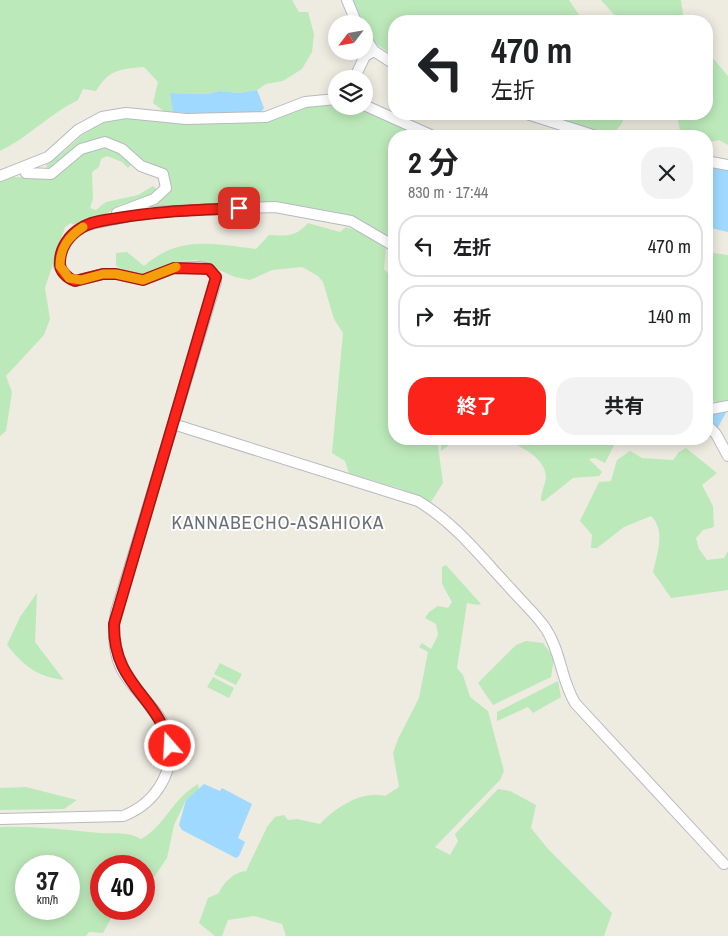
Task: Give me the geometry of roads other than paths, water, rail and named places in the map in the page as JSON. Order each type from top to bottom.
[{"type":"street","points":[[347,0],[353,15]]},
{"type":"street","points":[[358,70],[365,56],[374,51],[388,60]]},
{"type":"street","points":[[0,176],[48,157],[78,130],[102,117],[126,113],[186,119],[266,117],[305,102],[328,99]]},
{"type":"street","points":[[373,109],[388,116]]},
{"type":"street","points":[[397,120],[420,130]]},
{"type":"street","points":[[546,120],[577,130]]},
{"type":"street","points":[[24,168],[26,173],[50,174],[81,149],[105,142],[122,149],[141,166],[163,174],[166,188],[162,194],[117,213],[117,218]]},
{"type":"street","points":[[713,162],[728,165]]},
{"type":"street","points":[[0,819],[123,816],[147,802],[166,777],[170,746],[166,730],[121,668],[114,639],[114,624],[216,277],[209,269],[199,267],[174,268],[143,280],[116,274],[103,274],[81,280],[69,278],[60,266],[61,251],[66,241],[81,228],[117,218],[150,212],[275,207],[351,221],[388,243]]},
{"type":"street","points":[[713,409],[728,406]]},
{"type":"street","points":[[173,424],[410,498],[437,513],[456,529],[546,628],[558,652],[567,689],[575,703],[724,864]]},
{"type":"street","points":[[713,431],[728,456]]},
{"type":"water","points":[[257,90],[264,108],[261,112],[197,114],[173,112],[170,93],[207,94],[220,91],[238,93]]},
{"type":"water","points":[[713,166],[728,169],[728,232],[713,229]]},
{"type":"water","points":[[728,409],[717,429],[713,426],[713,412]]},
{"type":"water","points":[[204,784],[220,791],[222,788],[252,804],[238,838],[245,842],[239,856],[236,858],[182,830],[179,825],[186,800]]},
{"type":"district","name":"KANNABECHO-ASAHIOKA","points":[[278,522]]}]
